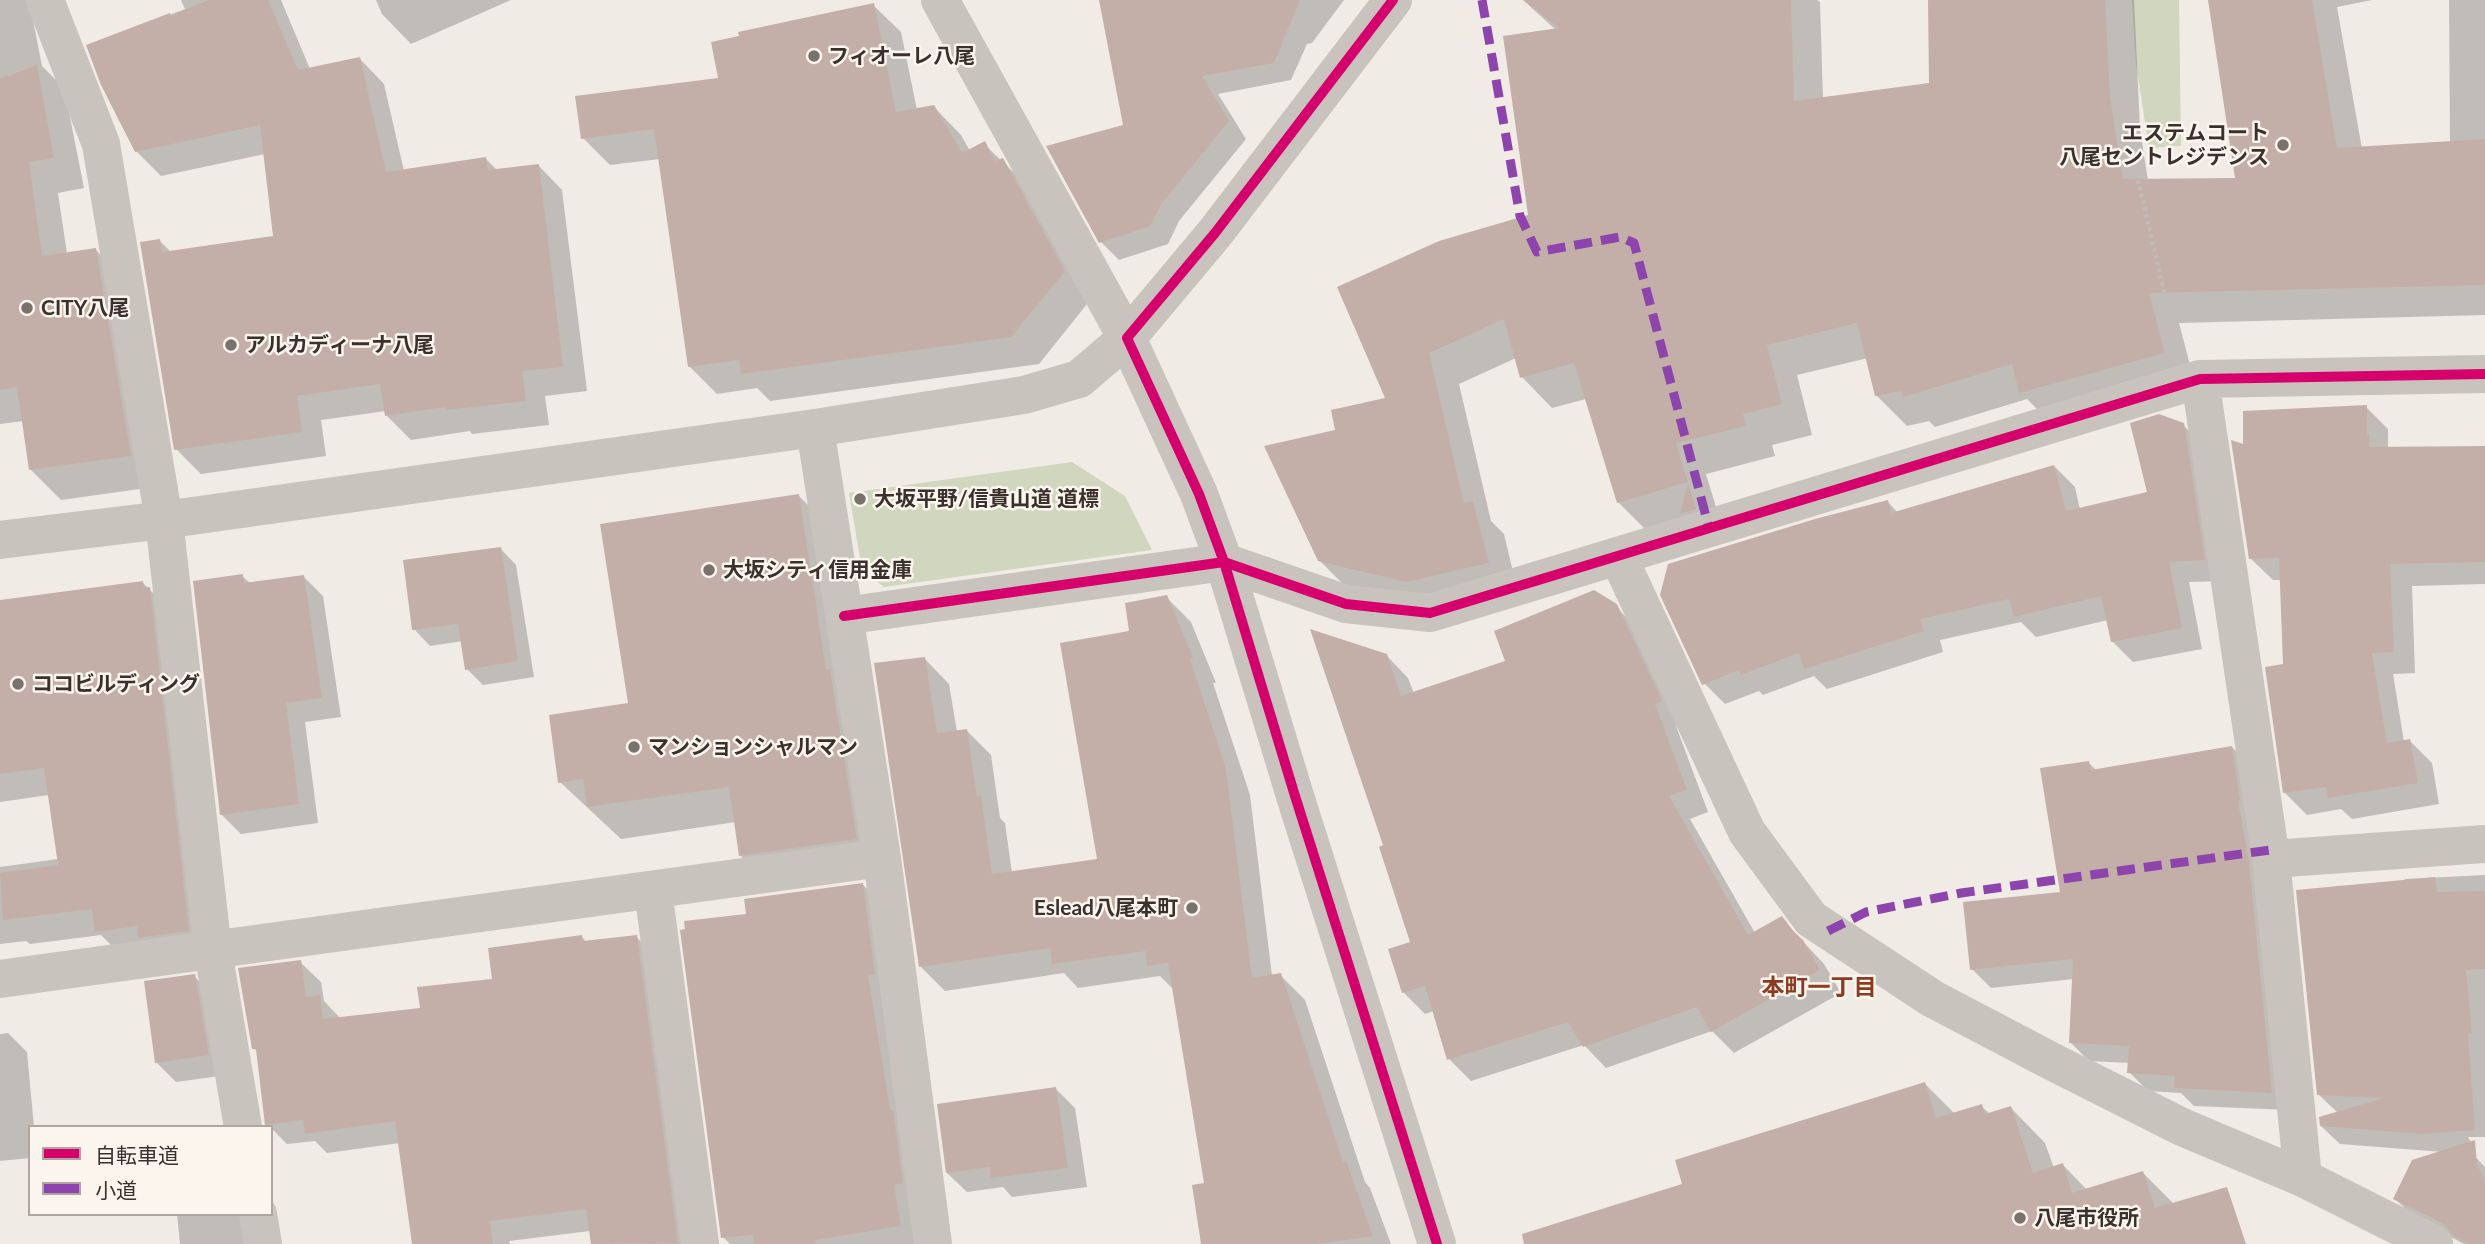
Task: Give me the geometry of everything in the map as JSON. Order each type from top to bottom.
[{"type":"street","points":[[45,0],[102,144],[164,520],[213,951],[243,1125]]},
{"type":"street","points":[[940,0],[1127,338],[1199,494],[1224,562],[1437,1244]]},
{"type":"street","points":[[0,540],[164,520],[815,428],[1024,396],[1079,379],[1127,338],[1215,233],[1393,0]]},
{"type":"street","points":[[844,616],[1224,562],[1346,604],[1430,613],[2193,381],[2485,374]]},
{"type":"street","points":[[2193,381],[2272,859],[2303,1178]]},
{"type":"street","points":[[815,428],[882,858],[933,1244]]},
{"type":"street","points":[[1618,556],[1747,832],[1811,919],[1933,999],[2041,1056],[2182,1127],[2303,1178],[2434,1244]]},
{"type":"street","points":[[2272,859],[2485,844]]},
{"type":"street","points":[[0,979],[882,858]]},
{"type":"street","points":[[653,890],[700,1244]]},
{"type":"street","points":[[258,1216],[263,1244]]},
{"type":"path","points":[[2115,0],[2123,115],[2193,381]]},
{"type":"green space","points":[[2132,0],[2179,0],[2181,146],[2149,148],[2136,64]]},
{"type":"green space","points":[[1072,462],[1125,496],[1152,550],[884,587],[862,570],[849,493]]},
{"type":"building","points":[[209,0],[268,0],[298,70],[360,57],[386,172],[486,157],[488,170],[539,164],[563,367],[522,371],[526,401],[446,410],[445,407],[385,416],[380,384],[297,396],[302,432],[174,450],[140,242],[160,239],[162,252],[273,236],[260,125],[135,152],[101,85],[86,45]]},
{"type":"building","points":[[1099,0],[1300,0],[1274,63],[1202,76],[1229,121],[1162,203],[1150,226],[1099,243],[1046,146],[1123,125]]},
{"type":"building","points":[[1523,0],[1791,0],[1794,101],[1929,83],[1928,0],[2105,0],[2110,97],[2123,179],[2235,178],[2208,0],[2312,0],[2337,148],[2485,139],[2485,285],[2149,293],[2165,353],[2019,393],[2012,364],[1903,397],[1901,391],[1875,396],[1857,323],[1767,345],[1782,404],[1743,414],[1746,426],[1676,443],[1688,482],[1617,503],[1574,363],[1520,378],[1504,319],[1429,353],[1464,503],[1473,501],[1489,563],[1406,582],[1318,561],[1264,446],[1335,430],[1331,410],[1385,398],[1337,287],[1439,241],[1528,215],[1503,36],[1559,28]]},
{"type":"building","points":[[874,3],[896,112],[934,105],[962,153],[985,141],[995,161],[1003,158],[1065,271],[1011,337],[741,374],[739,360],[688,367],[654,129],[581,139],[575,96],[718,78],[711,42],[739,36],[738,32]]},
{"type":"building","points":[[37,65],[54,158],[29,162],[42,256],[96,248],[131,456],[29,470],[17,387],[0,390],[0,79]]},
{"type":"building","points":[[2367,405],[2369,447],[2485,446],[2485,562],[2390,564],[2394,652],[2372,653],[2387,743],[2410,739],[2418,783],[2328,798],[2326,787],[2283,793],[2265,667],[2283,664],[2279,558],[2249,559],[2231,440],[2243,444],[2243,411]]},
{"type":"building","points":[[2159,414],[2184,423],[2205,560],[2169,562],[2182,628],[2111,642],[2101,596],[2014,617],[2009,599],[1920,619],[1924,631],[1804,669],[1799,653],[1741,675],[1739,670],[1702,685],[1660,595],[1668,564],[1815,519],[1888,500],[1891,513],[2054,465],[2066,511],[2147,492],[2130,423]]},
{"type":"building","points":[[1688,482],[1696,509],[1680,514]]},
{"type":"building","points":[[799,494],[826,669],[830,669],[857,839],[739,856],[729,787],[587,807],[583,779],[558,783],[549,715],[628,703],[600,524]]},
{"type":"building","points":[[501,547],[518,661],[465,670],[458,624],[412,630],[403,560]]},
{"type":"building","points":[[243,574],[244,583],[304,575],[322,698],[286,703],[299,804],[220,815],[193,581]]},
{"type":"building","points":[[143,581],[144,588],[150,587],[189,931],[138,938],[137,926],[95,932],[92,909],[3,920],[0,873],[58,865],[44,768],[0,774],[0,600]]},
{"type":"building","points":[[1594,590],[1617,604],[1662,701],[1655,704],[1687,790],[1669,796],[1748,935],[1782,916],[1803,940],[1820,970],[1711,1032],[1697,1007],[1583,1047],[1568,1022],[1447,1060],[1425,986],[1402,993],[1388,949],[1410,942],[1379,847],[1383,845],[1310,629],[1387,654],[1401,696],[1505,661],[1494,631]]},
{"type":"building","points":[[1167,595],[1193,658],[1190,659],[1226,769],[1252,978],[1281,973],[1343,1162],[1346,1161],[1373,1236],[1318,1244],[1201,1244],[1192,1185],[1204,1183],[1168,963],[1147,966],[1146,951],[1052,964],[1050,948],[919,967],[874,663],[925,657],[937,733],[967,729],[977,797],[981,796],[992,874],[1097,859],[1060,643],[1129,631],[1125,603]]},
{"type":"building","points":[[2232,746],[2249,862],[2272,1093],[2174,1088],[2175,1076],[2127,1073],[2129,1046],[2069,1043],[2073,959],[1970,970],[1963,902],[2060,892],[2040,768],[2089,761],[2091,770]]},
{"type":"building","points":[[2435,877],[2437,892],[2485,891],[2485,969],[2466,970],[2472,1034],[2468,1034],[2475,1130],[2423,1134],[2320,1126],[2319,1117],[2384,1098],[2317,1095],[2296,890]]},
{"type":"building","points":[[863,883],[875,974],[868,975],[890,1110],[893,1110],[903,1183],[894,1185],[901,1226],[815,1240],[816,1244],[754,1244],[753,1235],[721,1238],[680,930],[685,929],[684,921],[746,914],[744,899]]},
{"type":"building","points":[[582,935],[583,941],[637,935],[678,1243],[591,1244],[586,1209],[490,1221],[493,1244],[412,1244],[395,1121],[305,1134],[303,1120],[265,1125],[256,1049],[252,1049],[238,968],[301,960],[306,997],[320,995],[323,1019],[420,1008],[417,987],[492,979],[488,948]]},
{"type":"building","points":[[195,974],[209,1055],[155,1063],[144,981]]},
{"type":"building","points":[[1925,1082],[1936,1118],[1982,1104],[1985,1114],[2011,1106],[2033,1173],[2063,1163],[2072,1193],[2143,1171],[2155,1208],[2227,1187],[2246,1244],[1524,1244],[1522,1234],[1682,1184],[1675,1160]]},
{"type":"building","points":[[1056,1087],[1068,1168],[991,1178],[990,1167],[946,1173],[937,1104]]},
{"type":"building","points":[[2475,1140],[2477,1165],[2485,1179],[2485,1244],[2470,1244],[2454,1236],[2444,1224],[2393,1199],[2412,1160]]},
{"type":"marked path","points":[[1482,0],[1520,216],[1537,252],[1620,237],[1634,243],[1709,528]]},
{"type":"marked path","points":[[1828,931],[1866,912],[1961,893],[2270,850]]},
{"type":"cycle path","points":[[1393,0],[1215,233],[1127,338],[1199,494],[1224,562],[1437,1244]]},
{"type":"cycle path","points":[[844,616],[1224,562],[1346,604],[1430,613],[2200,379],[2485,374]]},
{"type":"place","name":"フィオーレ八尾","points":[[814,56]]},
{"type":"place","name":"エステムコート 八尾セントレジデンス","points":[[2283,145]]},
{"type":"place","name":"CITY八尾","points":[[27,308]]},
{"type":"place","name":"アルカディーナ八尾","points":[[231,345]]},
{"type":"place","name":"大坂平野/信貴山道 道標","points":[[860,499]]},
{"type":"place","name":"大坂シティ信用金庫","points":[[709,570]]},
{"type":"place","name":"ココビルディング","points":[[18,684]]},
{"type":"place","name":"マンションシャルマン","points":[[634,747]]},
{"type":"place","name":"Eslead八尾本町","points":[[1192,908]]},
{"type":"place","name":"八尾市役所","points":[[2020,1218]]},
{"type":"district","name":"本町一丁目","points":[[1819,988]]}]
